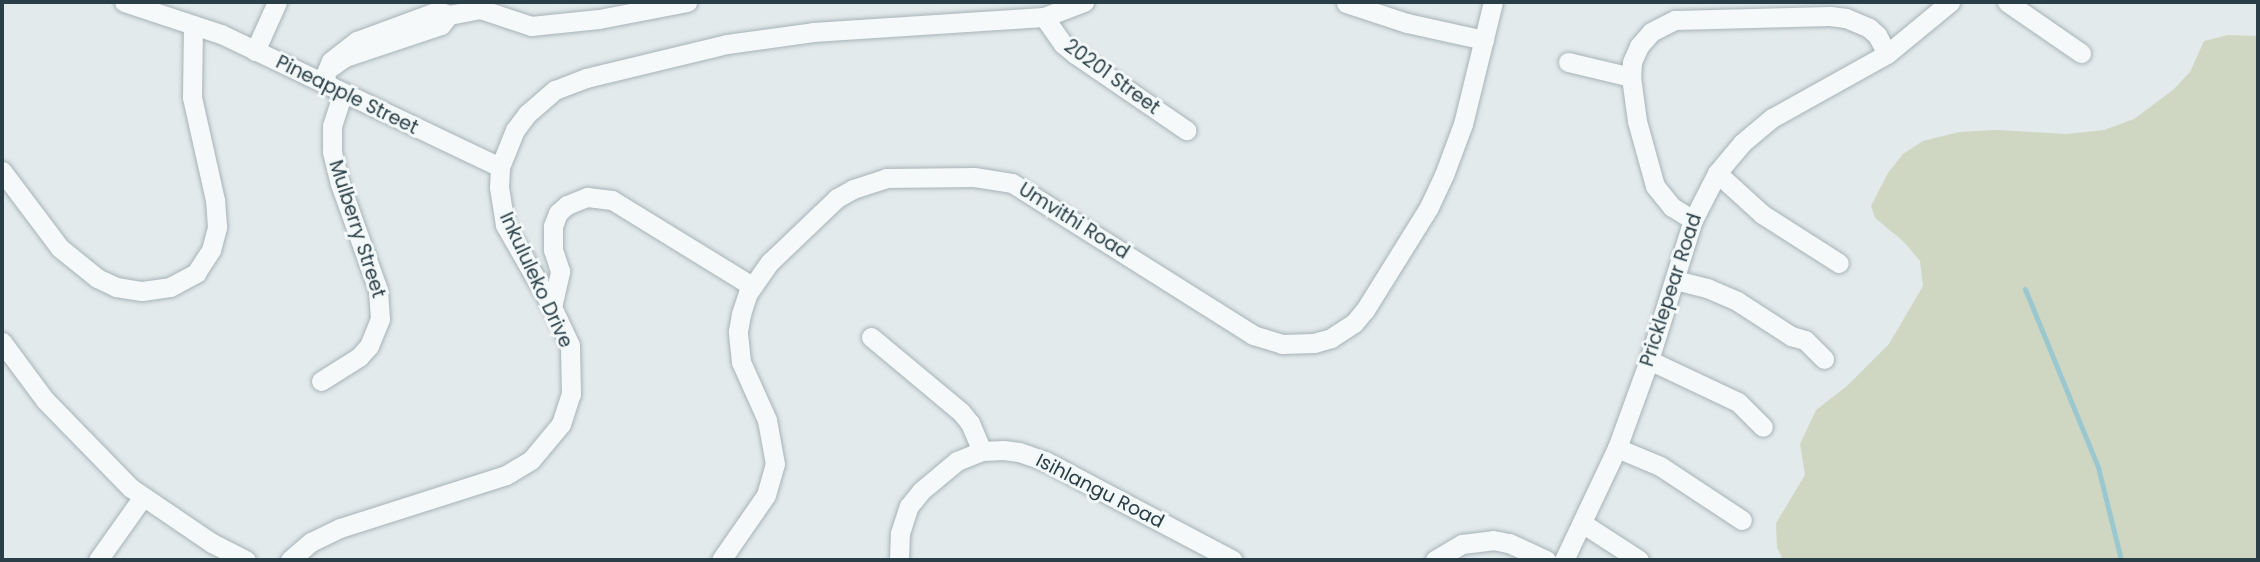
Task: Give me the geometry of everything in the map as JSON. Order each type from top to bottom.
[{"type":"street","name":"Pineapple Street","points":[[124,2],[193,25],[333,82],[500,167]]},
{"type":"street","points":[[256,51],[277,2]]},
{"type":"street","points":[[333,82],[331,61],[357,41],[439,11],[449,15],[480,9],[531,26],[599,19],[687,2]]},
{"type":"street","name":"Inkululeko Drive","points":[[290,560],[323,536],[506,475],[543,449],[567,410],[572,381],[570,345],[552,307],[505,225],[500,201],[500,167],[515,130],[527,114],[555,90],[586,78],[727,44],[786,34],[1044,17],[1084,2]]},
{"type":"street","name":"Umvithi Road","points":[[721,560],[766,495],[775,464],[767,420],[748,381],[739,346],[741,314],[752,286],[770,261],[813,217],[853,188],[886,178],[974,177],[1012,183],[1025,188],[1263,340],[1297,344],[1331,338],[1354,323],[1365,310],[1429,206],[1455,149],[1493,2]]},
{"type":"street","name":"Pricklepear Road","points":[[1563,560],[1617,448],[1649,360],[1693,220],[1717,173],[1742,143],[1772,118],[1887,54],[1950,2]]},
{"type":"street","points":[[2007,2],[2081,52]]},
{"type":"street","points":[[1346,3],[1407,23],[1484,40]]},
{"type":"street","points":[[1693,220],[1672,206],[1655,186],[1637,121],[1631,77],[1635,53],[1643,39],[1658,27],[1675,20],[1802,15],[1846,18],[1877,35],[1887,54]]},
{"type":"street","name":"20201 Street","points":[[1044,17],[1063,44],[1075,54],[1186,130]]},
{"type":"street","points":[[2,171],[60,248],[97,278],[127,290],[157,290],[196,273],[211,250],[217,227],[215,200],[192,97],[193,25]]},
{"type":"street","points":[[1568,62],[1631,77]]},
{"type":"street","name":"Mulberry Street","points":[[321,381],[359,357],[369,346],[380,319],[378,290],[340,184],[332,151],[333,82]]},
{"type":"street","points":[[1717,173],[1762,214],[1839,263]]},
{"type":"street","points":[[552,307],[560,271],[553,250],[553,226],[558,213],[567,205],[587,197],[612,200],[752,286]]},
{"type":"street","points":[[1675,280],[1707,288],[1737,301],[1791,336],[1805,340],[1824,359]]},
{"type":"street","points":[[871,337],[961,412],[970,423],[982,451]]},
{"type":"street","points":[[2,342],[45,400],[142,498],[212,543],[246,560]]},
{"type":"street","points":[[1649,360],[1738,402],[1763,427]]},
{"type":"street","points":[[1617,448],[1660,466],[1742,520]]},
{"type":"street","name":"Isihlangu Road","points":[[900,560],[900,533],[915,499],[937,475],[957,461],[982,451],[1019,452],[1032,456],[1233,560]]},
{"type":"street","points":[[98,560],[142,498]]},
{"type":"street","points":[[1582,523],[1639,560]]},
{"type":"street","points":[[1435,560],[1462,544],[1493,540],[1508,543],[1546,560]]},
{"type":"green space","points":[[2228,35],[2258,36],[2258,560],[1783,560],[1777,547],[1776,523],[1805,475],[1800,444],[1816,410],[1847,386],[1889,344],[1923,286],[1920,261],[1904,242],[1875,218],[1871,206],[1888,173],[1903,154],[1923,141],[1959,132],[1997,130],[2066,134],[2104,130],[2134,119],[2173,90],[2190,72],[2204,41]]},
{"type":"waterway","points":[[2025,289],[2098,467],[2121,560]]}]
